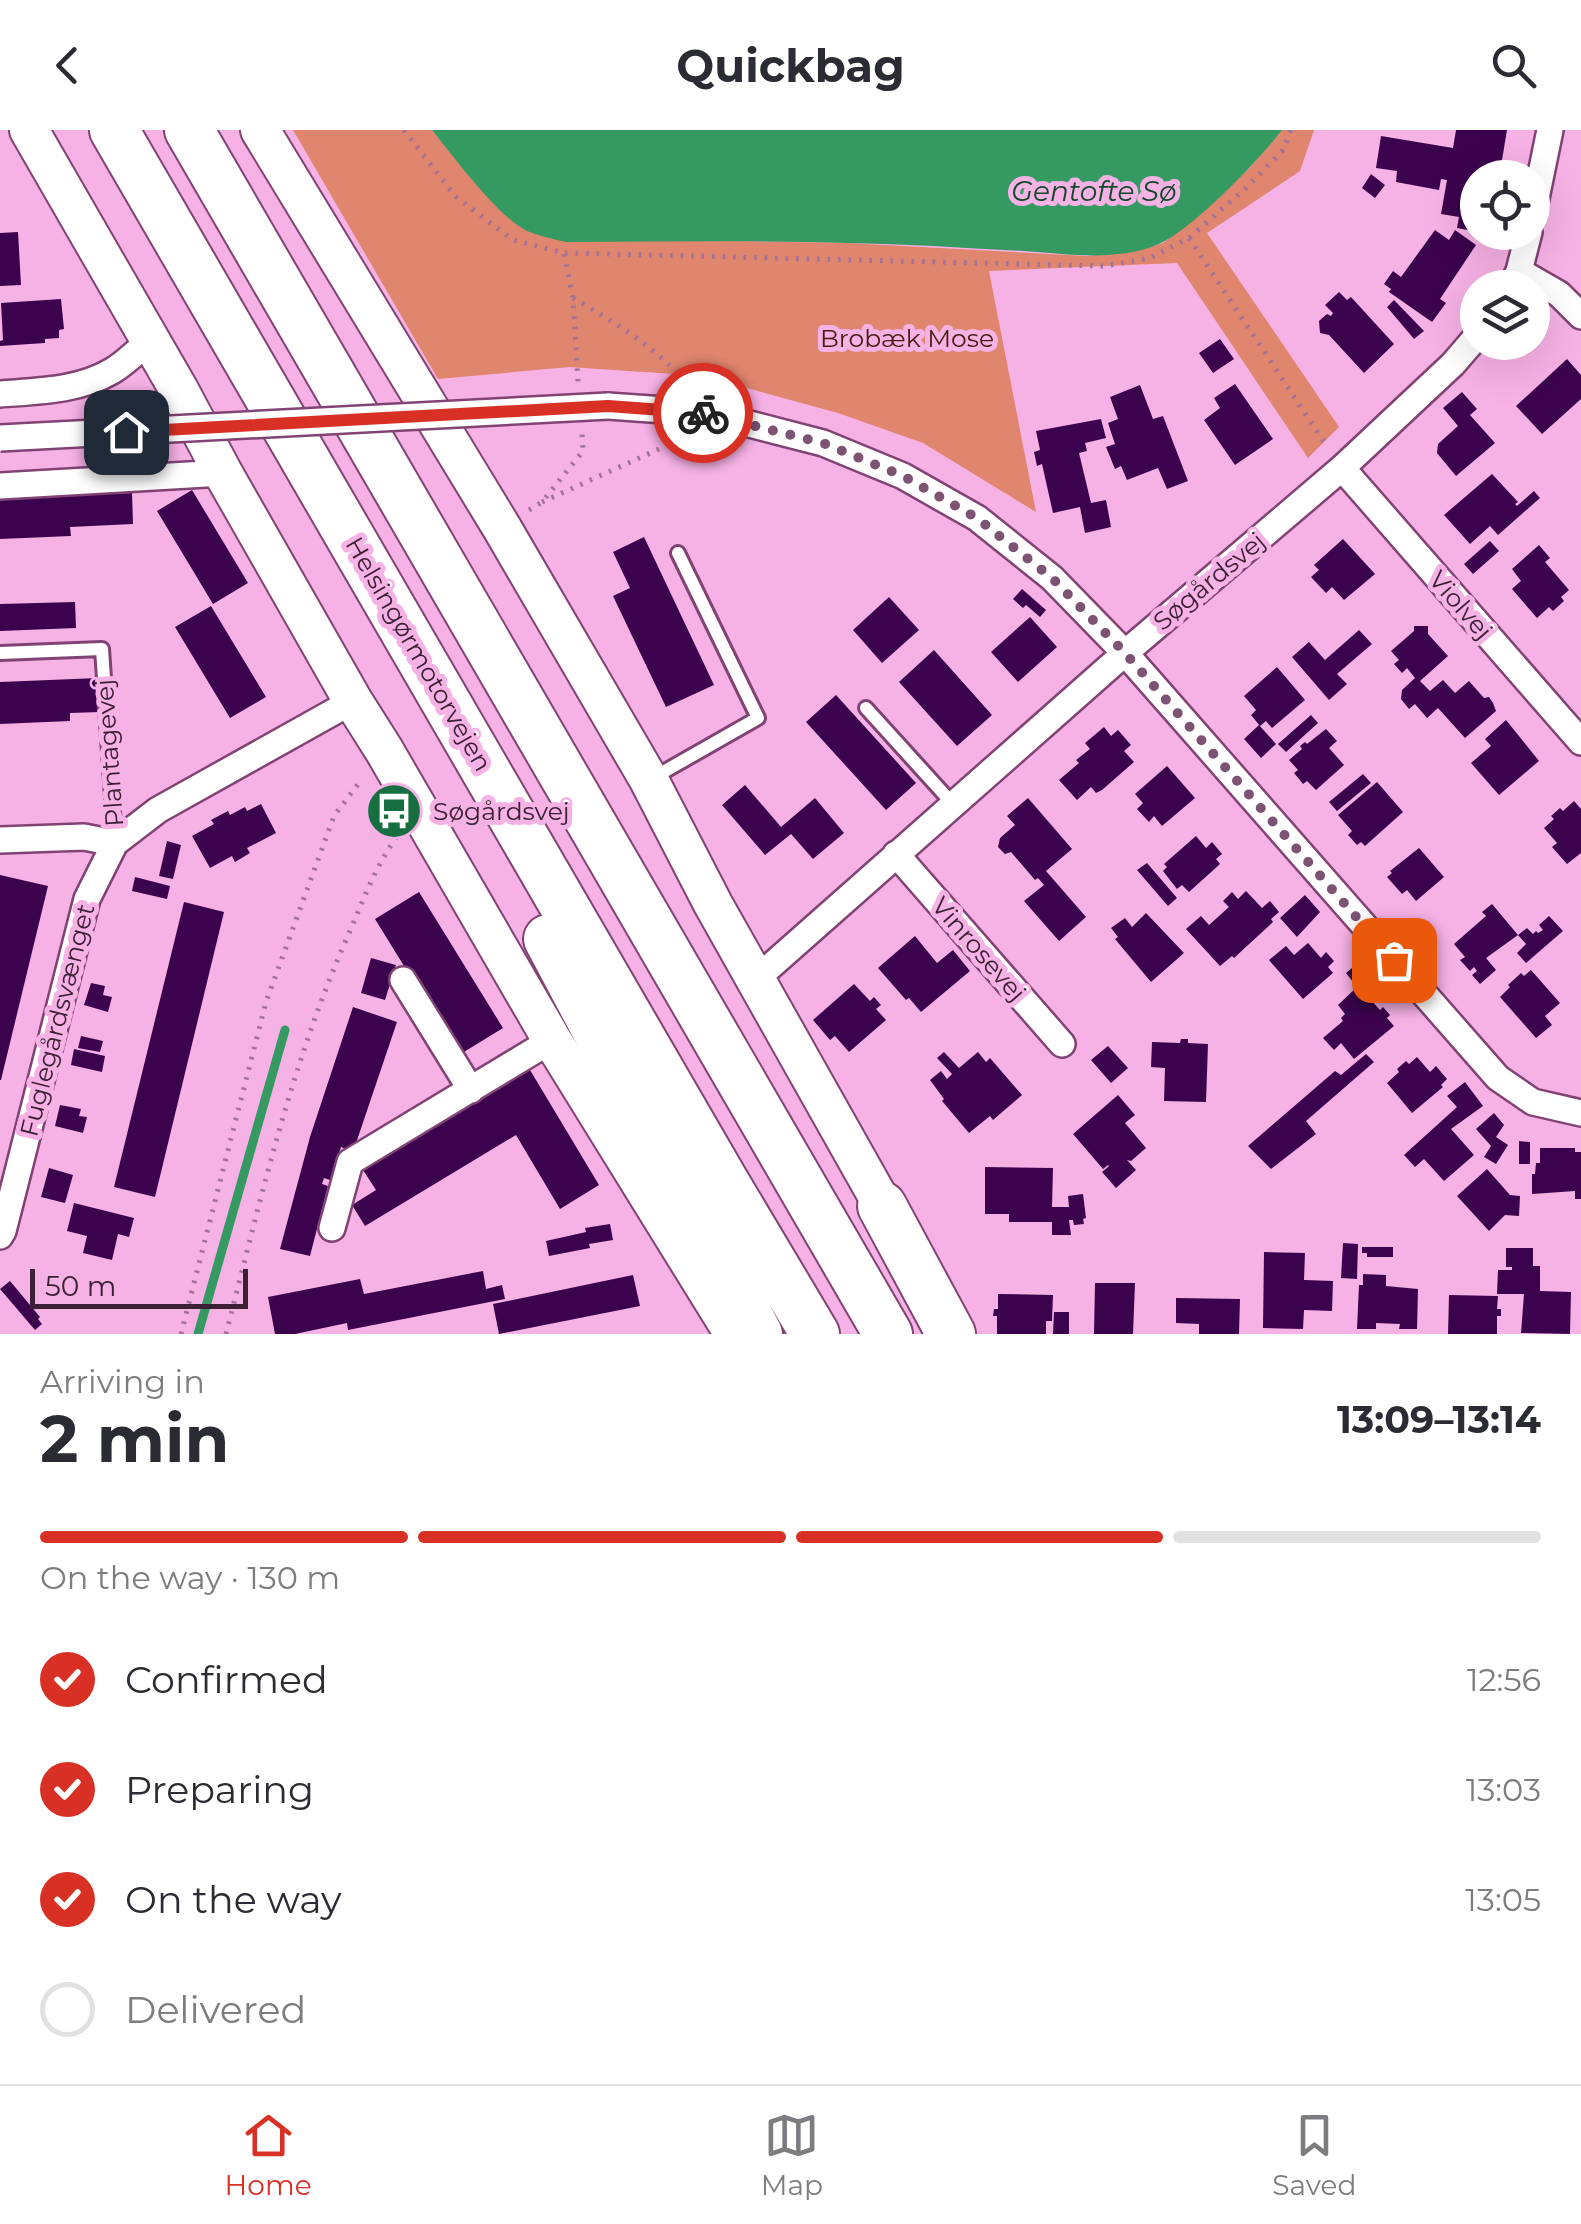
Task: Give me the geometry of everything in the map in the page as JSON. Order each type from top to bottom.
[{"type":"highway","name":"Helsingørmotorvejen","points":[[114,130],[815,1334]]},
{"type":"highway","points":[[189,130],[888,1334]]},
{"type":"highway","points":[[389,605],[390,639],[758,1334]]},
{"type":"highway","points":[[882,1206],[951,1334]]},
{"type":"street","points":[[29,130],[352,700],[552,1040],[734,1334]]},
{"type":"street","points":[[260,130],[502,528],[649,780],[713,904],[882,1206],[964,1334]]},
{"type":"street","points":[[1544,160],[1550,130]]},
{"type":"street","points":[[1550,291],[1580,312]]},
{"type":"street","points":[[0,394],[61,389],[90,382],[114,370],[150,340]]},
{"type":"street","name":"Søgårdsvej","points":[[755,980],[1125,653],[1342,468],[1460,356]]},
{"type":"street","points":[[0,438],[608,406],[707,413],[823,443],[903,476],[977,518],[1052,578],[1125,653],[1498,1078],[1534,1102],[1581,1113]]},
{"type":"street","name":"Violvej","points":[[1342,468],[1581,742]]},
{"type":"street","points":[[0,486],[222,473]]},
{"type":"street","name":"Fuglegårdsvænget","points":[[0,1236],[87,899],[115,843],[158,810],[352,700]]},
{"type":"street","name":"Plantagevej","points":[[0,840],[84,838],[115,843]]},
{"type":"street","name":"Vinrosevej","points":[[896,854],[1062,1044]]},
{"type":"street","points":[[404,980],[471,1090]]},
{"type":"street","points":[[332,1228],[350,1162],[552,1040]]},
{"type":"lane","points":[[649,780],[758,718],[678,553]]},
{"type":"lane","name":"Plantagevej","points":[[0,653],[102,648],[115,843]]},
{"type":"lane","points":[[866,708],[953,804]]},
{"type":"path","points":[[404,130],[455,196],[512,240],[564,253],[1105,266],[1150,258],[1189,238],[1283,150],[1291,130]]},
{"type":"path","points":[[1189,238],[1342,468]]},
{"type":"path","points":[[542,502],[686,437],[707,413],[676,370],[574,298],[564,253]]},
{"type":"path","points":[[181,1334],[266,1002],[334,816],[384,750]]},
{"type":"path","points":[[226,1334],[291,1086],[329,978],[382,858],[417,808]]},
{"type":"green space","name":"Brobæk Mose","points":[[293,130],[432,130],[515,223],[736,241],[1087,256],[1163,243],[1250,167],[1282,130],[1314,130],[1300,171],[1207,233],[1339,427],[1308,458],[1177,263],[989,271],[1036,512],[923,443],[838,413],[703,376],[569,367],[438,379]]},
{"type":"water","name":"Gentofte Sø","points":[[432,130],[1282,130],[1225,193],[1173,236],[1143,250],[1092,255],[870,244],[566,242],[515,224],[476,185]]},
{"type":"building","points":[[1456,130],[1507,130],[1502,160],[1460,160],[1460,229],[1459,217],[1441,214],[1447,180],[1441,179],[1439,190],[1396,182],[1397,171],[1376,168],[1381,136],[1453,148]]},
{"type":"building","points":[[1371,174],[1385,185],[1375,198],[1362,188]]},
{"type":"building","points":[[1435,230],[1449,240],[1455,230],[1460,234],[1460,250],[1473,250],[1440,299],[1446,303],[1432,322],[1389,292],[1391,289],[1384,284],[1393,271],[1401,277]]},
{"type":"building","points":[[18,232],[21,285],[0,286],[0,233]]},
{"type":"building","points":[[1339,292],[1347,300],[1351,297],[1394,344],[1364,373],[1329,335],[1320,333],[1319,321],[1333,313],[1325,305]]},
{"type":"building","points":[[61,299],[64,329],[59,330],[59,338],[45,339],[45,343],[0,346],[1,303]]},
{"type":"building","points":[[1394,300],[1424,331],[1414,339],[1387,307]]},
{"type":"building","points":[[1220,339],[1234,359],[1213,373],[1199,353]]},
{"type":"building","points":[[1567,359],[1581,375],[1581,399],[1542,434],[1516,406]]},
{"type":"building","points":[[1235,384],[1273,439],[1235,465],[1204,420],[1220,408],[1214,398]]},
{"type":"building","points":[[1140,385],[1153,419],[1163,416],[1188,481],[1167,489],[1158,468],[1127,480],[1121,466],[1115,469],[1106,447],[1115,444],[1108,423],[1118,419],[1110,397]]},
{"type":"building","points":[[1462,392],[1477,409],[1470,415],[1495,443],[1456,476],[1437,453],[1438,444],[1458,426],[1443,408]]},
{"type":"building","points":[[1101,419],[1106,438],[1085,443],[1087,451],[1079,453],[1091,503],[1106,500],[1111,527],[1085,533],[1080,507],[1053,513],[1042,464],[1037,466],[1034,452],[1040,450],[1036,431]]},
{"type":"building","points":[[1492,474],[1518,502],[1517,506],[1534,491],[1540,498],[1498,535],[1490,526],[1470,544],[1444,515]]},
{"type":"building","points":[[192,490],[248,583],[213,604],[157,511]]},
{"type":"building","points":[[132,493],[133,524],[70,527],[71,536],[0,539],[0,498]]},
{"type":"building","points":[[644,537],[714,685],[666,707],[613,596],[630,588],[613,552]]},
{"type":"building","points":[[1343,539],[1375,574],[1344,600],[1332,587],[1326,593],[1311,577],[1319,570],[1314,565]]},
{"type":"building","points":[[1490,541],[1499,551],[1473,574],[1464,564]]},
{"type":"building","points":[[1539,545],[1550,558],[1545,562],[1569,590],[1553,611],[1549,607],[1537,618],[1512,589],[1521,581],[1512,569]]},
{"type":"building","points":[[1022,589],[1046,610],[1040,617],[1013,599]]},
{"type":"building","points":[[889,597],[919,630],[882,663],[853,630]]},
{"type":"building","points":[[75,602],[76,628],[0,631],[0,604]]},
{"type":"building","points":[[211,606],[266,697],[230,718],[175,627]]},
{"type":"building","points":[[1030,617],[1057,647],[1018,682],[991,652]]},
{"type":"building","points":[[1414,626],[1428,626],[1428,634],[1448,656],[1420,681],[1430,691],[1443,680],[1455,693],[1469,681],[1493,703],[1496,711],[1465,738],[1438,708],[1427,718],[1415,704],[1409,709],[1401,699],[1402,690],[1415,678],[1407,668],[1402,673],[1394,664],[1399,660],[1391,651],[1414,631]]},
{"type":"building","points":[[1359,630],[1372,644],[1337,674],[1347,684],[1329,700],[1292,657],[1309,642],[1325,660]]},
{"type":"building","points":[[934,650],[992,715],[957,746],[899,682]]},
{"type":"building","points":[[1277,667],[1305,700],[1272,728],[1266,721],[1260,726],[1251,715],[1256,710],[1244,696]]},
{"type":"building","points":[[99,678],[100,712],[70,713],[70,721],[0,724],[0,682]]},
{"type":"building","points":[[836,695],[916,783],[886,810],[806,722]]},
{"type":"building","points":[[1311,715],[1318,723],[1286,752],[1278,744]]},
{"type":"building","points":[[1506,720],[1539,761],[1499,795],[1471,763],[1491,746],[1485,739]]},
{"type":"building","points":[[1259,725],[1276,744],[1261,758],[1244,739]]},
{"type":"building","points":[[1104,727],[1111,736],[1118,730],[1131,745],[1124,751],[1134,762],[1102,790],[1096,793],[1091,787],[1077,800],[1059,780],[1079,763],[1076,760],[1090,749],[1085,743]]},
{"type":"building","points":[[1326,729],[1337,741],[1329,748],[1344,765],[1316,790],[1307,781],[1303,784],[1289,760],[1302,749],[1300,746]]},
{"type":"building","points":[[1167,766],[1195,798],[1162,826],[1154,816],[1149,822],[1137,809],[1143,803],[1135,794]]},
{"type":"building","points":[[1363,774],[1371,783],[1337,811],[1329,802]]},
{"type":"building","points":[[1377,782],[1403,812],[1365,846],[1361,842],[1357,845],[1348,835],[1352,831],[1338,815]]},
{"type":"building","points":[[745,785],[781,827],[815,798],[844,833],[813,859],[791,834],[765,855],[722,805]]},
{"type":"building","points":[[1028,798],[1072,849],[1046,871],[1086,917],[1059,941],[1024,901],[1044,885],[1011,852],[1005,854],[998,847],[1000,838],[1015,825],[1007,816]]},
{"type":"building","points":[[1574,801],[1581,809],[1581,853],[1567,864],[1552,847],[1557,843],[1544,828],[1554,819],[1551,816]]},
{"type":"building","points":[[261,804],[276,833],[247,848],[250,853],[235,862],[232,856],[210,868],[192,836],[228,811],[230,815]]},
{"type":"building","points":[[1196,836],[1206,848],[1212,842],[1222,854],[1216,859],[1220,864],[1189,892],[1182,885],[1177,889],[1163,871],[1167,867],[1164,864]]},
{"type":"building","points":[[167,841],[181,845],[173,879],[159,876]]},
{"type":"building","points":[[1419,848],[1444,877],[1416,901],[1407,890],[1402,894],[1387,877]]},
{"type":"building","points":[[1147,863],[1177,898],[1168,906],[1137,870]]},
{"type":"building","points":[[0,875],[48,886],[1,1080],[0,1080]]},
{"type":"building","points":[[135,877],[170,886],[167,899],[132,891]]},
{"type":"building","points":[[1246,891],[1262,908],[1270,901],[1279,912],[1234,958],[1220,966],[1186,929],[1201,916],[1209,925],[1229,907],[1223,901],[1232,892],[1238,899]]},
{"type":"building","points":[[419,892],[503,1028],[459,1055],[375,919]]},
{"type":"building","points":[[1305,895],[1320,912],[1297,937],[1280,918]]},
{"type":"building","points":[[184,902],[224,912],[155,1197],[114,1187]]},
{"type":"building","points":[[1492,904],[1518,935],[1486,958],[1496,970],[1480,984],[1472,975],[1477,971],[1474,967],[1470,971],[1460,960],[1465,957],[1454,944],[1486,916],[1482,912]]},
{"type":"building","points":[[1146,913],[1184,953],[1151,982],[1115,939],[1118,937],[1111,928],[1125,918],[1132,927]]},
{"type":"building","points":[[1549,916],[1563,931],[1526,963],[1517,953],[1526,944],[1518,935],[1527,928],[1533,934],[1543,930],[1539,925]]},
{"type":"building","points":[[915,936],[937,963],[953,950],[970,971],[921,1012],[878,968]]},
{"type":"building","points":[[1308,943],[1321,958],[1326,952],[1334,961],[1328,967],[1333,973],[1303,999],[1269,960],[1286,946],[1294,955]]},
{"type":"building","points":[[371,958],[396,965],[385,1000],[361,993]]},
{"type":"building","points":[[1364,958],[1386,984],[1369,998],[1380,1010],[1383,1007],[1394,1026],[1354,1059],[1341,1043],[1334,1050],[1323,1038],[1343,1021],[1345,1014],[1338,1005],[1357,987],[1346,973]]},
{"type":"building","points":[[1531,970],[1560,1003],[1545,1016],[1552,1025],[1536,1038],[1500,997],[1521,973],[1524,976]]},
{"type":"building","points":[[91,983],[105,986],[103,995],[112,997],[108,1012],[84,1005]]},
{"type":"building","points":[[854,984],[870,1001],[874,997],[881,1005],[876,1009],[886,1020],[849,1052],[835,1036],[830,1040],[813,1020]]},
{"type":"building","points":[[353,1007],[397,1022],[353,1152],[341,1147],[330,1180],[324,1178],[322,1184],[328,1186],[310,1256],[280,1249],[310,1137]]},
{"type":"building","points":[[81,1036],[103,1041],[100,1052],[78,1048]]},
{"type":"building","points":[[1181,1039],[1208,1044],[1206,1102],[1164,1101],[1165,1068],[1151,1067],[1152,1042],[1180,1043]]},
{"type":"building","points":[[1108,1046],[1128,1068],[1111,1083],[1091,1060]]},
{"type":"building","points":[[74,1049],[105,1056],[102,1072],[71,1065]]},
{"type":"building","points":[[944,1052],[959,1068],[978,1052],[986,1062],[990,1058],[1022,1095],[993,1120],[990,1116],[969,1133],[930,1080],[941,1071],[947,1079],[952,1074],[937,1058]]},
{"type":"building","points":[[1366,1054],[1374,1062],[1306,1121],[1316,1134],[1271,1169],[1248,1146],[1335,1071],[1341,1075]]},
{"type":"building","points":[[1417,1057],[1430,1072],[1436,1066],[1447,1079],[1412,1113],[1387,1083],[1406,1061],[1409,1064]]},
{"type":"building","points":[[530,1070],[599,1185],[560,1209],[516,1135],[365,1226],[352,1205],[376,1190],[363,1170]]},
{"type":"building","points":[[1465,1082],[1483,1106],[1451,1129],[1474,1155],[1444,1181],[1424,1159],[1415,1167],[1404,1155],[1457,1107],[1447,1096]]},
{"type":"building","points":[[1118,1095],[1135,1115],[1125,1123],[1146,1148],[1127,1160],[1136,1170],[1116,1188],[1102,1172],[1109,1166],[1103,1169],[1073,1134]]},
{"type":"building","points":[[60,1105],[81,1109],[79,1116],[87,1117],[83,1133],[55,1126]]},
{"type":"building","points":[[1494,1113],[1504,1125],[1496,1137],[1508,1145],[1496,1164],[1484,1157],[1491,1146],[1476,1129]]},
{"type":"building","points":[[1519,1141],[1530,1142],[1530,1164],[1519,1164]]},
{"type":"building","points":[[1540,1148],[1575,1148],[1575,1152],[1581,1152],[1581,1199],[1575,1199],[1575,1191],[1532,1194],[1532,1174],[1536,1163],[1540,1163]]},
{"type":"building","points":[[985,1167],[1053,1168],[1052,1207],[1069,1207],[1068,1196],[1083,1194],[1084,1224],[1074,1225],[1069,1220],[1071,1235],[1052,1235],[1052,1222],[1009,1222],[1009,1214],[985,1214]]},
{"type":"building","points":[[49,1168],[73,1175],[65,1203],[41,1197]]},
{"type":"building","points":[[1487,1169],[1510,1195],[1520,1196],[1519,1216],[1505,1215],[1489,1231],[1457,1196]]},
{"type":"building","points":[[74,1203],[134,1218],[129,1237],[118,1234],[112,1260],[83,1253],[87,1236],[67,1231]]},
{"type":"building","points":[[610,1224],[613,1240],[549,1256],[546,1241]]},
{"type":"building","points":[[1343,1243],[1358,1244],[1357,1279],[1341,1278]]},
{"type":"building","points":[[1362,1247],[1393,1247],[1393,1257],[1367,1257]]},
{"type":"building","points":[[1506,1248],[1533,1248],[1533,1266],[1540,1266],[1540,1291],[1571,1292],[1570,1334],[1521,1333],[1524,1294],[1497,1294],[1498,1270],[1512,1270],[1506,1267]]},
{"type":"building","points":[[1264,1252],[1305,1253],[1304,1280],[1333,1281],[1332,1311],[1304,1310],[1303,1329],[1263,1328]]},
{"type":"building","points":[[483,1271],[486,1289],[502,1285],[505,1299],[348,1330],[347,1323],[295,1334],[275,1334],[268,1297],[360,1279],[364,1294]]},
{"type":"building","points":[[1363,1274],[1386,1275],[1386,1286],[1418,1289],[1417,1329],[1376,1323],[1376,1329],[1357,1329]]},
{"type":"building","points":[[633,1275],[640,1306],[499,1334],[493,1304]]},
{"type":"building","points":[[10,1281],[40,1317],[42,1324],[35,1330],[0,1289]]},
{"type":"building","points":[[1095,1283],[1135,1283],[1133,1334],[1094,1334]]},
{"type":"building","points":[[998,1294],[1053,1295],[1052,1321],[1046,1321],[1046,1334],[997,1334],[997,1316],[993,1316],[994,1309],[998,1309]]},
{"type":"building","points":[[1449,1295],[1498,1296],[1501,1316],[1497,1316],[1497,1334],[1448,1334]]},
{"type":"building","points":[[1176,1298],[1240,1299],[1239,1334],[1199,1334],[1199,1324],[1176,1323]]},
{"type":"building","points":[[1054,1312],[1069,1312],[1069,1334],[1053,1334]]},
{"type":"waterway","points":[[198,1334],[285,1030]]},
{"type":"way so far","points":[[703,413],[823,443],[903,476],[977,518],[1052,578],[1125,653],[1394,960]]},
{"type":"place","name":"Søgårdsvej","points":[[394,811]]},
{"type":"route","points":[[126,432],[608,406],[703,413]]}]
